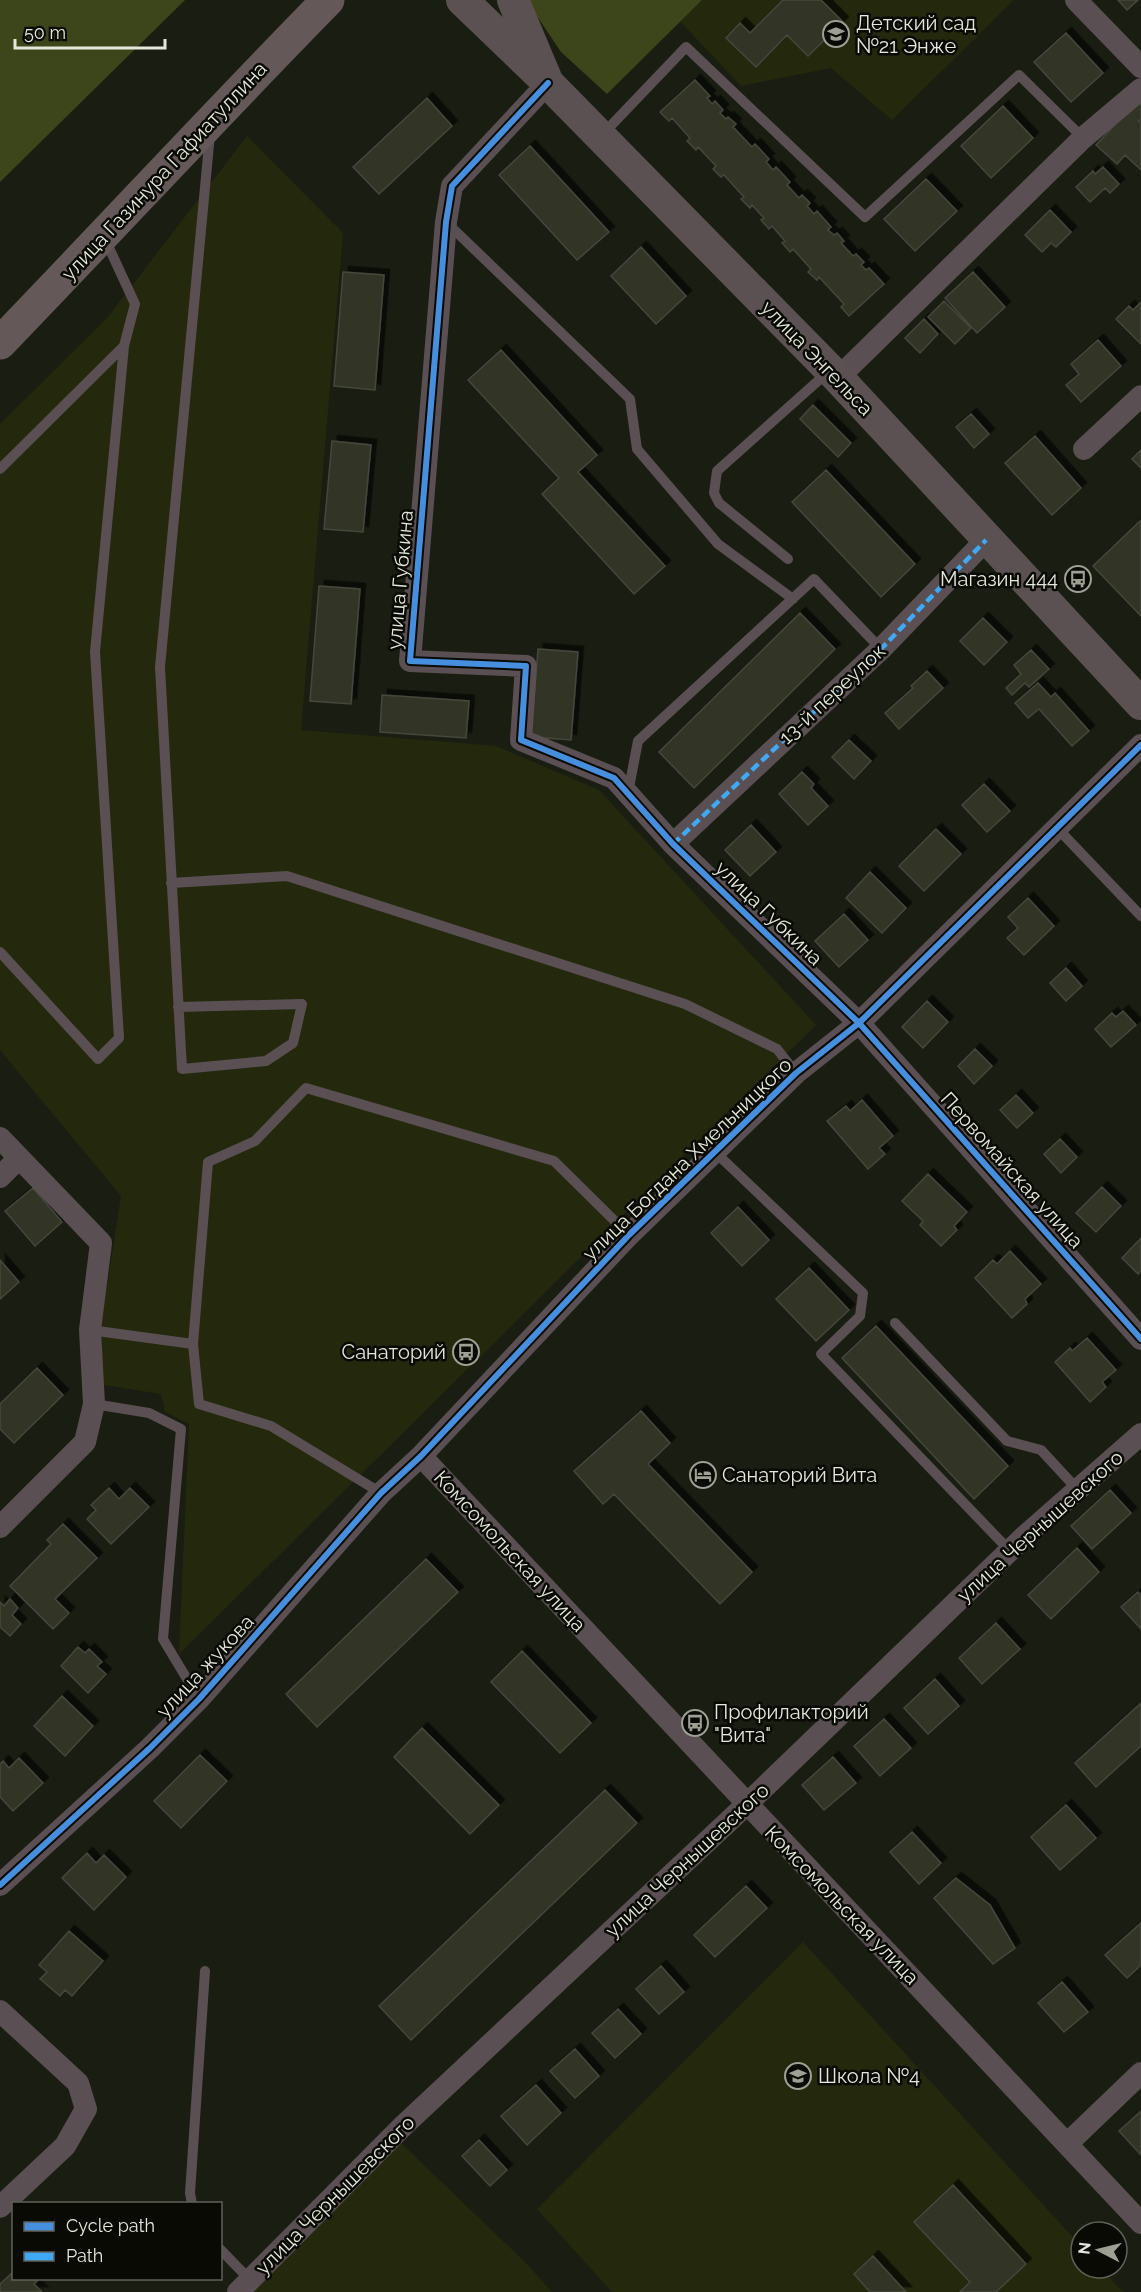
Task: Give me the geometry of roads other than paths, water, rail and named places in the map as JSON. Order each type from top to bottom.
[{"type":"main road","name":"улица Газинура Гафиатуллина","points":[[0,343],[212,118],[328,0]]},
{"type":"street","points":[[462,0],[548,83]]},
{"type":"street","name":"улица Энгельса","points":[[513,0],[548,83],[834,374],[1141,704]]},
{"type":"street","points":[[1076,0],[1141,67]]},
{"type":"street","name":"улица Губкина","points":[[548,83],[452,186],[446,222],[410,661],[526,666],[521,740],[614,778],[674,844],[859,1023]]},
{"type":"street","points":[[834,374],[1083,138],[1141,89]]},
{"type":"street","points":[[1084,449],[1141,396]]},
{"type":"street","name":"13-й переулок","points":[[674,844],[881,649],[986,540]]},
{"type":"street","name":"улица Богдана Хмельницкого","points":[[421,1456],[629,1236],[796,1073],[859,1023],[1141,745]]},
{"type":"street","name":"Первомайская улица","points":[[859,1023],[1141,1338]]},
{"type":"street","points":[[0,1138],[101,1243],[90,1330],[94,1404],[85,1442],[0,1527]]},
{"type":"street","points":[[0,1177],[19,1158]]},
{"type":"street","name":"улица Чернышевского","points":[[244,2286],[404,2126],[746,1805],[1010,1551],[1141,1434]]},
{"type":"street","name":"улица жукова","points":[[0,1885],[150,1748],[199,1699],[381,1493],[421,1456]]},
{"type":"street","name":"Комсомольская улица","points":[[421,1456],[746,1805],[1068,2143],[1141,2223]]},
{"type":"street","points":[[0,2011],[78,2083],[86,2109],[65,2146],[0,2207]]},
{"type":"street","points":[[1068,2143],[1141,2073]]},
{"type":"lane","points":[[600,138],[686,47],[865,217],[1020,75],[1083,138]]},
{"type":"lane","points":[[178,1007],[302,1004],[293,1043],[266,1062],[182,1069],[178,1007],[171,883],[160,667],[212,118]]},
{"type":"lane","points":[[446,222],[630,399],[637,449],[718,544],[793,599]]},
{"type":"lane","points":[[0,952],[98,1059],[119,1038],[95,652],[124,346],[135,304],[103,236]]},
{"type":"lane","points":[[0,469],[124,346]]},
{"type":"lane","points":[[788,559],[719,503],[714,493],[717,471],[834,374]]},
{"type":"lane","points":[[628,793],[638,741],[814,579],[881,649]]},
{"type":"lane","points":[[1058,829],[1141,916]]},
{"type":"lane","points":[[171,883],[287,876],[685,1004],[777,1049],[796,1073]]},
{"type":"lane","points":[[381,1493],[271,1426],[199,1404],[193,1344],[208,1162],[255,1141],[306,1088],[554,1161],[629,1236]]},
{"type":"lane","points":[[715,1152],[863,1293],[860,1316],[821,1354],[1010,1551]]},
{"type":"lane","points":[[895,1323],[1007,1441],[1041,1450],[1078,1490]]},
{"type":"lane","points":[[90,1330],[193,1344]]},
{"type":"lane","points":[[94,1404],[149,1413],[181,1429],[163,1639],[199,1699]]},
{"type":"lane","points":[[192,2202],[190,2193],[205,1971]]},
{"type":"lane","points":[[222,2252],[244,2286]]},
{"type":"place","name":"Детский сад №21 Энже","points":[[836,34]]},
{"type":"place","name":"Магазин 444","points":[[1078,579]]},
{"type":"place","name":"Санаторий","points":[[466,1352]]},
{"type":"place","name":"Санаторий Вита","points":[[703,1475]]},
{"type":"place","name":"Профилакторий \"Вита\"","points":[[695,1723]]},
{"type":"place","name":"Школа №4","points":[[798,2076]]}]
